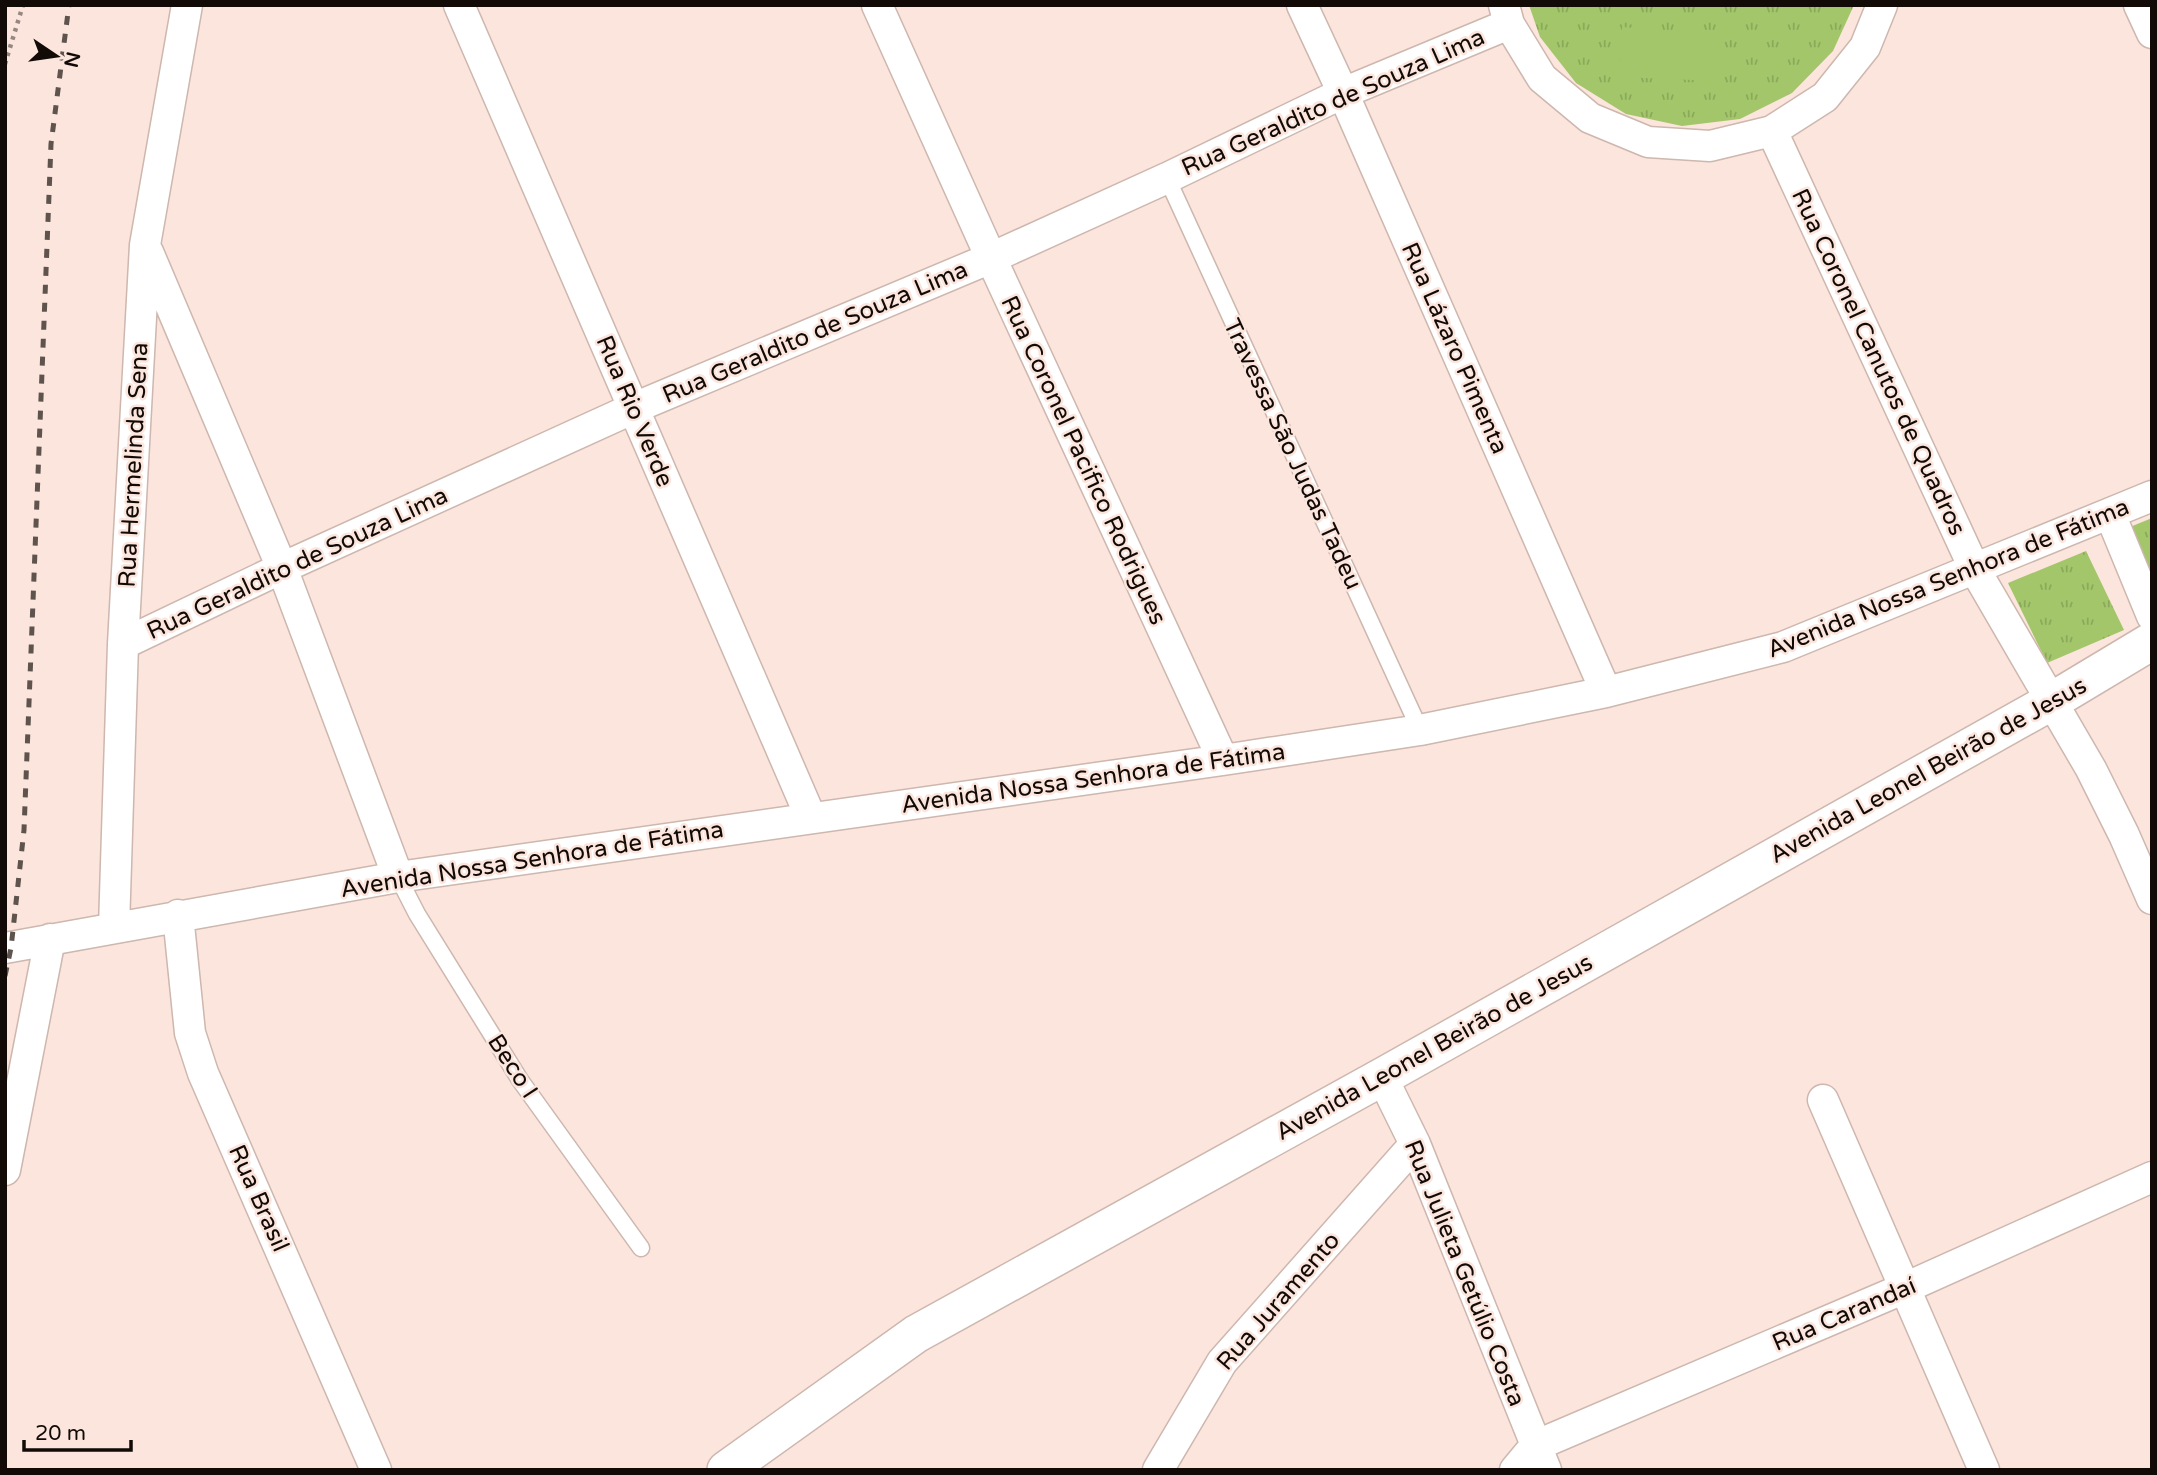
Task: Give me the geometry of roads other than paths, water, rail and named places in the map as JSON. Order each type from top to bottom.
[{"type":"street","name":"Rua Hermelinda Sena","points":[[114,928],[123,644],[145,245],[187,5]]},
{"type":"street","name":"Rua Rio Verde","points":[[459,5],[811,818]]},
{"type":"street","name":"Rua Coronel Pacifico Rodrigues","points":[[877,5],[1223,760]]},
{"type":"street","name":"Rua Lázaro Pimenta","points":[[1302,5],[1606,692]]},
{"type":"street","points":[[1506,15],[1542,78],[1590,118],[1648,142],[1710,146],[1772,131],[1825,97],[1865,47],[1882,5]]},
{"type":"street","points":[[2139,5],[2152,33]]},
{"type":"street","name":"Rua Geraldito de Souza Lima","points":[[123,644],[282,568],[634,408],[991,258],[1167,178],[1506,15]]},
{"type":"street","name":"Rua Coronel Canutos de Quadros","points":[[1772,131],[1974,568],[2052,701],[2113,813],[2152,899]]},
{"type":"street","points":[[145,245],[282,568],[398,877]]},
{"type":"street","name":"Avenida Nossa Senhora de Fátima","points":[[5,948],[398,877],[1420,730],[1606,692],[1783,648],[2152,496]]},
{"type":"street","points":[[2110,514],[2152,616]]},
{"type":"street","name":"Avenida Leonel Beirão de Jesus","points":[[726,1470],[916,1334],[1382,1077],[2052,701],[2152,641]]},
{"type":"street","name":"Rua Brasil","points":[[178,915],[190,1033],[203,1073],[376,1470]]},
{"type":"street","points":[[5,1170],[50,939]]},
{"type":"street","name":"Rua Julieta Getúlio Costa","points":[[1382,1077],[1415,1144],[1540,1458]]},
{"type":"street","points":[[1823,1100],[1984,1470]]},
{"type":"street","name":"Rua Juramento","points":[[1158,1470],[1222,1362],[1415,1144]]},
{"type":"street","name":"Rua Carandaí","points":[[1540,1458],[1905,1288],[2152,1177]]},
{"type":"street","points":[[1515,1470],[1540,1458]]},
{"type":"lane","name":"Travessa São Judas Tadeu","points":[[1167,178],[1420,730]]},
{"type":"lane","name":"Beco I","points":[[398,877],[417,915],[520,1080],[641,1248]]},
{"type":"railway","points":[[5,976],[11,948],[24,830],[51,144],[69,5]]}]
